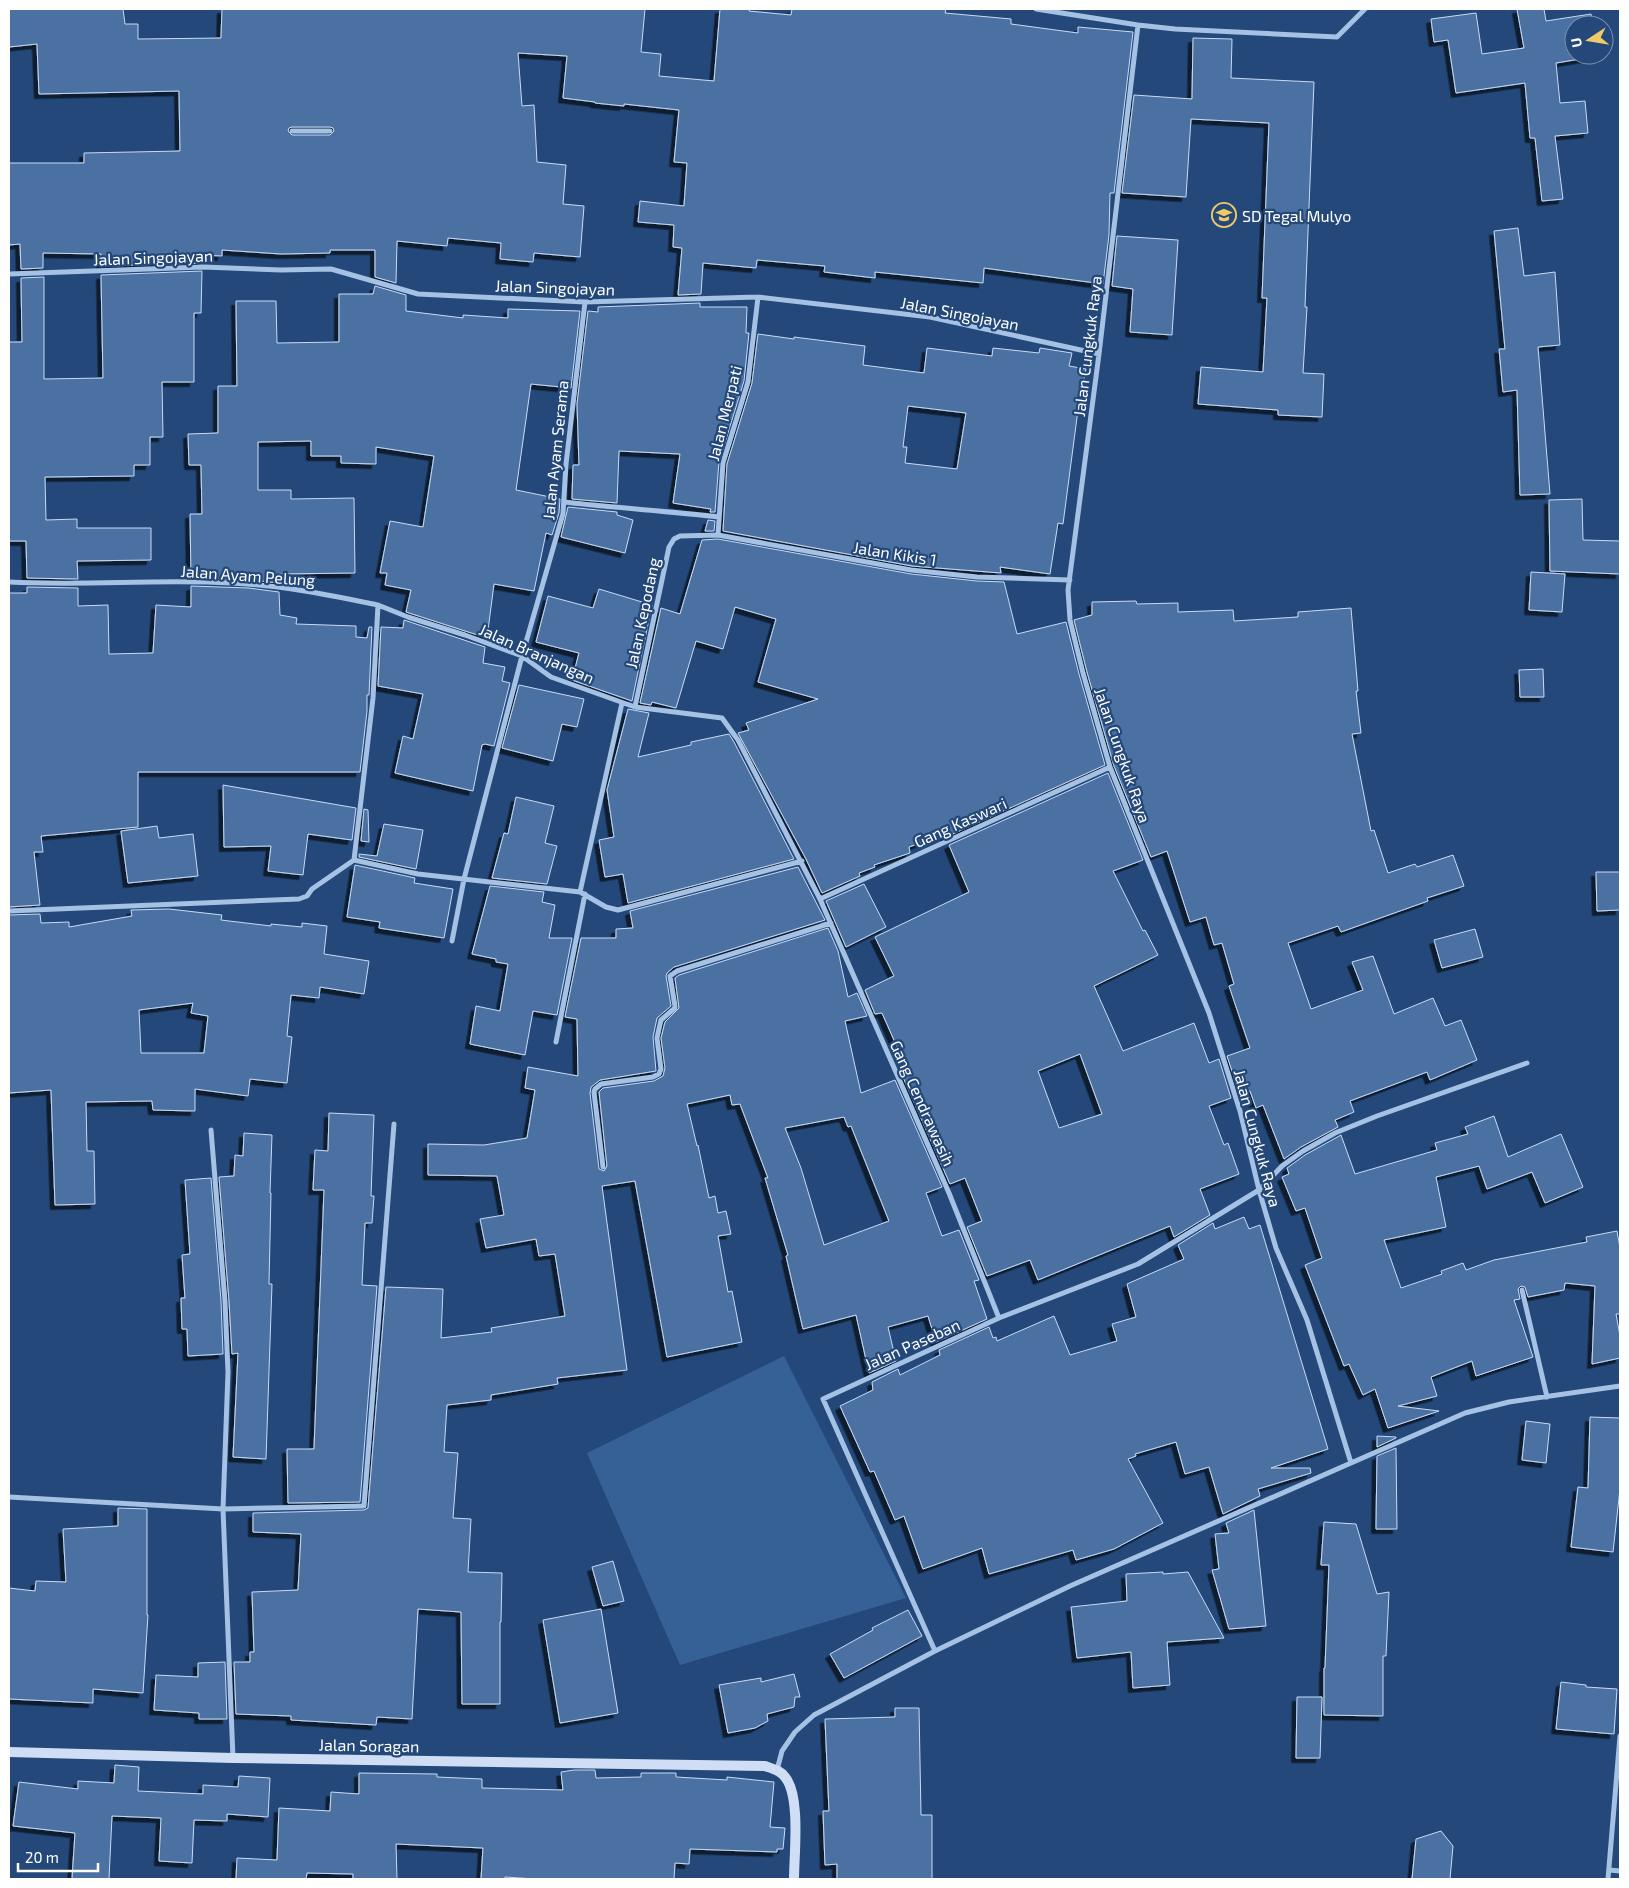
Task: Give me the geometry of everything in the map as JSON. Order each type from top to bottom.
[{"type":"street","points":[[1036,9],[1175,29],[1337,37],[1365,9]]},
{"type":"street","name":"Jalan Cungkuk Raya","points":[[1138,25],[1099,354],[1068,590],[1070,620],[1110,767],[1209,1013],[1240,1111],[1259,1190],[1276,1248],[1307,1320],[1351,1463]]},
{"type":"street","points":[[292,131],[330,131]]},
{"type":"street","name":"Jalan Singojayan","points":[[9,274],[203,267],[280,270],[332,269],[418,294],[585,302],[758,297],[930,317],[1099,354]]},
{"type":"street","name":"Jalan Merpati","points":[[718,535],[723,463],[748,382],[758,297]]},
{"type":"street","name":"Jalan Ayam Serama","points":[[452,941],[464,879],[522,656],[563,514],[566,464],[585,302]]},
{"type":"street","points":[[564,502],[719,517]]},
{"type":"street","name":"Jalan Kikis 1","points":[[718,535],[911,570],[977,577],[1070,580]]},
{"type":"street","name":"Jalan Kepodang","points":[[635,707],[669,547],[674,539],[680,536],[718,535]]},
{"type":"street","name":"Jalan Ayam Pelung","points":[[9,582],[44,584],[121,582],[231,583],[310,591],[378,605]]},
{"type":"street","points":[[354,860],[373,698],[378,605]]},
{"type":"street","name":"Jalan Branjangan","points":[[378,605],[408,617],[465,634],[522,656],[551,677],[622,703],[635,707],[722,718],[738,740],[820,899]]},
{"type":"street","points":[[556,1042],[582,893],[622,703]]},
{"type":"street","name":"Gang Kaswari","points":[[820,899],[1110,767]]},
{"type":"street","points":[[9,910],[299,899],[307,896],[312,889],[354,860],[418,874],[582,893],[606,907],[618,910],[802,861]]},
{"type":"street","name":"Gang Cendrawasih","points":[[820,899],[949,1193],[999,1318]]},
{"type":"street","points":[[603,1167],[595,1088],[602,1084],[653,1077],[659,1074],[661,1069],[657,1038],[659,1029],[662,1020],[676,1006],[670,976],[677,972],[831,923]]},
{"type":"street","name":"Jalan Paseban","points":[[935,1651],[823,1399],[999,1318],[1138,1264],[1259,1190],[1282,1166],[1335,1133],[1377,1116],[1527,1063]]},
{"type":"street","points":[[9,1497],[223,1509],[364,1506],[394,1124]]},
{"type":"street","points":[[211,1130],[225,1301],[228,1372],[223,1509],[233,1758]]},
{"type":"street","points":[[1522,1290],[1547,1397]]},
{"type":"street","points":[[794,1879],[796,1814],[793,1796],[785,1776],[777,1770],[782,1751],[796,1732],[814,1715],[935,1651],[1070,1586],[1465,1413],[1509,1402],[1620,1386]]},
{"type":"street","points":[[1608,1879],[1620,1736]]},
{"type":"street","name":"Jalan Soragan","points":[[9,1752],[233,1758],[730,1767],[765,1766],[777,1770]]},
{"type":"street","points":[[1609,1870],[1620,1871]]},
{"type":"shaded area","points":[[784,1356],[906,1598],[680,1665],[587,1453]]},
{"type":"building","points":[[9,9],[123,9],[125,24],[138,24],[138,39],[221,38],[222,9],[645,9],[641,52],[661,54],[659,76],[714,81],[720,9],[750,9],[749,11],[791,15],[792,9],[946,9],[945,13],[1011,19],[1011,24],[1078,33],[1078,27],[1133,32],[1114,193],[1110,193],[1109,235],[1103,284],[984,268],[983,283],[875,272],[875,278],[824,272],[825,266],[757,260],[756,268],[703,263],[701,294],[678,295],[682,248],[673,247],[674,225],[638,222],[640,201],[684,206],[687,163],[674,162],[679,110],[595,103],[563,98],[567,56],[518,53],[522,106],[534,105],[537,162],[566,165],[563,204],[584,206],[580,257],[534,253],[533,262],[500,259],[501,243],[448,238],[447,246],[397,241],[396,283],[375,277],[375,250],[330,250],[330,253],[281,254],[222,250],[222,256],[202,255],[202,263],[101,266],[101,254],[43,253],[43,268],[21,269],[20,244],[9,245],[9,163],[84,163],[84,153],[180,151],[179,91],[39,94],[37,44],[9,47]],"holes":[[[292,127],[330,127],[334,131],[330,135],[292,135],[288,131]]]},
{"type":"building","points":[[1517,9],[1544,9],[1546,21],[1564,18],[1564,62],[1556,63],[1560,103],[1585,101],[1588,133],[1555,136],[1563,199],[1542,201],[1535,138],[1530,138],[1525,83],[1456,93],[1448,40],[1434,42],[1431,19],[1476,13],[1482,54],[1524,48]]},
{"type":"building","points":[[1193,38],[1232,39],[1231,78],[1314,82],[1305,307],[1307,307],[1303,373],[1324,374],[1322,417],[1278,415],[1278,410],[1198,404],[1201,367],[1263,372],[1267,298],[1262,298],[1269,123],[1191,119],[1186,197],[1122,193],[1134,95],[1192,99]]},
{"type":"building","points":[[1518,228],[1524,276],[1555,272],[1560,345],[1538,347],[1550,494],[1520,495],[1517,390],[1503,392],[1499,349],[1505,349],[1494,231]]},
{"type":"building","points":[[1117,236],[1178,240],[1172,335],[1130,332],[1133,289],[1112,286]]},
{"type":"building","points":[[202,271],[201,313],[194,313],[194,382],[162,382],[163,437],[150,437],[150,465],[134,465],[134,476],[45,477],[46,520],[77,519],[77,528],[151,528],[151,560],[77,561],[78,579],[27,578],[26,541],[9,541],[9,342],[22,342],[21,278],[44,277],[44,379],[103,378],[101,275]]},
{"type":"building","points":[[375,286],[406,295],[406,311],[463,318],[463,315],[508,318],[508,309],[580,311],[571,388],[531,384],[516,490],[560,499],[559,513],[552,535],[546,533],[534,591],[494,584],[487,638],[406,612],[411,590],[385,585],[387,573],[380,573],[390,521],[423,527],[434,456],[376,447],[376,464],[341,463],[341,456],[311,456],[311,441],[258,442],[258,490],[291,490],[291,499],[354,498],[355,573],[279,574],[279,583],[191,577],[190,514],[202,514],[201,465],[189,465],[188,434],[218,433],[218,386],[237,386],[236,301],[276,301],[277,343],[339,342],[339,294],[373,294]]},
{"type":"building","points":[[700,303],[700,307],[747,307],[746,333],[749,333],[744,381],[719,462],[715,512],[710,512],[711,509],[673,503],[680,454],[619,451],[617,503],[572,499],[573,465],[579,465],[577,404],[588,311],[598,312],[598,307]]},
{"type":"building","points":[[758,334],[865,346],[863,365],[924,373],[927,348],[992,356],[993,348],[1039,353],[1040,348],[1072,353],[1069,366],[1086,369],[1078,410],[1063,524],[1058,523],[1050,574],[1000,567],[1001,573],[912,566],[723,531],[727,464],[752,383]],"holes":[[[908,406],[966,413],[957,469],[905,463],[907,447],[903,447]]]},
{"type":"building","points":[[1582,499],[1583,540],[1620,541],[1620,574],[1550,571],[1549,500]]},
{"type":"building","points":[[568,507],[617,512],[617,515],[633,520],[625,553],[561,537]]},
{"type":"building","points":[[708,520],[715,521],[714,531],[705,531]]},
{"type":"building","points":[[718,539],[911,574],[1004,582],[1017,634],[1066,622],[1105,765],[946,837],[945,834],[909,847],[910,853],[874,865],[875,867],[859,873],[860,876],[822,893],[806,859],[738,733],[749,730],[746,723],[818,699],[758,682],[776,619],[735,607],[723,649],[696,641],[676,708],[652,702],[651,705],[640,703],[661,608],[680,614],[702,540]]},
{"type":"building","points":[[1531,572],[1565,574],[1562,612],[1529,610]]},
{"type":"building","points":[[191,586],[249,588],[279,592],[280,615],[297,618],[296,624],[356,626],[356,637],[367,638],[369,627],[372,627],[369,695],[367,695],[360,772],[138,772],[138,827],[41,836],[43,852],[34,852],[40,905],[9,907],[9,593],[27,593],[27,587],[78,588],[78,606],[108,605],[109,654],[153,653],[156,605],[191,607]]},
{"type":"building","points":[[599,589],[652,605],[632,701],[572,680],[579,653],[536,642],[548,596],[593,608]]},
{"type":"building","points":[[1136,601],[1137,604],[1178,603],[1178,612],[1233,610],[1234,621],[1298,617],[1298,612],[1351,608],[1358,691],[1356,691],[1361,733],[1352,734],[1371,831],[1374,830],[1388,873],[1415,864],[1417,867],[1453,855],[1464,886],[1427,898],[1428,901],[1341,932],[1338,926],[1288,943],[1311,1009],[1363,990],[1352,962],[1373,956],[1394,1014],[1433,998],[1445,1026],[1461,1020],[1477,1060],[1430,1080],[1427,1072],[1350,1101],[1354,1112],[1335,1120],[1338,1127],[1301,1147],[1284,1159],[1263,1105],[1256,1108],[1250,1091],[1240,1095],[1227,1056],[1250,1048],[1229,986],[1234,984],[1222,943],[1214,945],[1206,917],[1190,922],[1167,851],[1151,857],[1114,766],[1087,672],[1074,620],[1092,615],[1092,602]]},
{"type":"building","points":[[404,620],[485,647],[483,663],[505,667],[502,681],[510,683],[494,746],[482,745],[473,791],[395,773],[403,736],[413,739],[423,694],[378,686],[381,627],[403,628]]},
{"type":"building","points":[[1543,669],[1544,697],[1520,697],[1519,670]]},
{"type":"building","points":[[519,685],[584,699],[577,727],[562,724],[553,761],[502,748]]},
{"type":"building","points":[[628,709],[649,713],[638,757],[691,745],[691,742],[729,734],[794,859],[628,903],[623,874],[605,877],[599,840],[614,837],[607,790]]},
{"type":"building","points":[[1108,773],[1143,860],[1113,871],[1143,931],[1145,930],[1158,955],[1094,986],[1123,1051],[1194,1023],[1209,1063],[1219,1059],[1231,1098],[1209,1106],[1224,1145],[1228,1143],[1239,1174],[1200,1189],[1210,1215],[1174,1237],[1170,1226],[1038,1280],[1030,1260],[987,1276],[967,1227],[982,1221],[965,1178],[950,1184],[903,1077],[909,1074],[882,1013],[875,1014],[865,990],[894,976],[875,937],[969,892],[949,845]],"holes":[[[1080,1054],[1102,1114],[1059,1128],[1038,1071]]]},
{"type":"building","points":[[223,785],[356,808],[352,840],[308,834],[303,875],[268,871],[271,846],[224,847]]},
{"type":"building","points":[[516,797],[554,806],[545,843],[557,846],[547,884],[492,878],[504,833],[508,834]]},
{"type":"building","points":[[364,809],[368,810],[369,842],[361,841]]},
{"type":"building","points":[[384,824],[423,830],[416,869],[359,857],[359,854],[377,856]]},
{"type":"building","points":[[157,826],[159,838],[193,834],[198,876],[128,883],[121,831]]},
{"type":"building","points":[[355,865],[415,878],[414,883],[453,889],[444,938],[379,928],[380,922],[347,917]]},
{"type":"building","points":[[798,867],[825,920],[674,967],[667,973],[671,1006],[657,1018],[653,1037],[656,1071],[600,1080],[591,1087],[590,1093],[599,1169],[604,1171],[607,1166],[599,1092],[603,1088],[654,1081],[663,1076],[665,1068],[661,1038],[665,1022],[679,1008],[675,978],[679,975],[828,928],[838,951],[848,997],[857,993],[867,1016],[845,1021],[861,1093],[895,1080],[942,1187],[926,1193],[942,1236],[959,1230],[979,1280],[974,1281],[987,1319],[936,1342],[928,1316],[888,1327],[896,1361],[869,1373],[856,1315],[803,1329],[786,1256],[788,1255],[765,1178],[768,1178],[740,1104],[732,1105],[730,1095],[687,1104],[709,1198],[715,1196],[718,1213],[726,1211],[731,1234],[718,1236],[728,1292],[732,1291],[742,1342],[667,1357],[635,1181],[602,1186],[627,1370],[557,1378],[558,1384],[491,1395],[491,1400],[447,1405],[444,1452],[458,1453],[453,1518],[471,1519],[468,1572],[502,1573],[500,1704],[462,1704],[461,1612],[418,1609],[412,1719],[377,1717],[376,1725],[291,1720],[291,1716],[236,1714],[234,1662],[250,1662],[250,1652],[254,1652],[252,1592],[298,1590],[301,1534],[253,1532],[253,1513],[364,1510],[368,1508],[386,1287],[443,1289],[441,1338],[492,1332],[491,1328],[565,1316],[555,1254],[539,1256],[536,1239],[486,1248],[480,1219],[504,1215],[497,1176],[428,1175],[428,1144],[484,1145],[527,1138],[535,1090],[525,1088],[528,1067],[578,1076],[577,1019],[565,1017],[581,938],[616,938],[616,929],[633,928],[630,911]],"holes":[[[844,1117],[848,1127],[851,1126],[889,1221],[824,1245],[801,1168],[785,1128]]]},
{"type":"building","points":[[1596,872],[1620,872],[1620,910],[1597,911]]},
{"type":"building","points":[[864,884],[886,927],[846,947],[826,901]]},
{"type":"building","points":[[490,886],[544,892],[542,902],[555,905],[549,938],[572,938],[557,1015],[533,1011],[525,1055],[470,1044],[476,1006],[500,1011],[508,964],[496,962],[496,959],[472,954]]},
{"type":"building","points":[[169,909],[222,915],[221,920],[271,926],[271,924],[302,927],[302,923],[327,926],[324,954],[369,961],[364,994],[320,987],[319,998],[291,995],[287,1036],[292,1037],[287,1083],[250,1079],[248,1096],[195,1089],[195,1111],[153,1110],[152,1101],[86,1102],[87,1151],[94,1151],[95,1204],[55,1205],[51,1090],[9,1093],[9,915],[40,914],[41,923],[69,922],[69,927],[132,916],[131,910]],"holes":[[[193,1003],[191,1013],[208,1016],[204,1053],[141,1053],[139,1010]]]},
{"type":"building","points":[[1475,929],[1483,957],[1442,968],[1434,940]]},
{"type":"building","points":[[329,1113],[374,1115],[371,1196],[374,1196],[372,1223],[365,1223],[362,1285],[377,1286],[360,1502],[288,1503],[287,1449],[314,1449],[324,1190],[313,1190],[315,1150],[328,1151]]},
{"type":"building","points":[[1494,1116],[1508,1157],[1561,1134],[1583,1187],[1545,1203],[1532,1172],[1487,1189],[1479,1166],[1436,1177],[1446,1227],[1384,1240],[1401,1288],[1442,1274],[1441,1271],[1463,1263],[1466,1270],[1494,1260],[1587,1242],[1586,1237],[1617,1231],[1620,1248],[1620,1314],[1616,1314],[1620,1336],[1620,1358],[1592,1364],[1595,1286],[1565,1283],[1564,1290],[1528,1297],[1525,1287],[1521,1286],[1518,1289],[1520,1299],[1514,1300],[1533,1357],[1476,1376],[1472,1361],[1431,1377],[1437,1396],[1398,1406],[1439,1411],[1388,1428],[1375,1389],[1363,1395],[1349,1364],[1344,1366],[1305,1265],[1322,1258],[1305,1208],[1296,1211],[1282,1177],[1289,1174],[1287,1168],[1305,1155],[1341,1135],[1355,1174],[1437,1150],[1435,1143],[1468,1134],[1465,1127]]},
{"type":"building","points":[[244,1133],[272,1135],[269,1284],[272,1284],[266,1459],[233,1457],[238,1353],[232,1354],[219,1177],[234,1176],[235,1155],[243,1156]]},
{"type":"building","points":[[211,1178],[221,1301],[223,1354],[188,1356],[187,1329],[182,1329],[181,1298],[185,1298],[182,1255],[190,1254],[185,1180]]},
{"type":"building","points":[[1244,1217],[1249,1229],[1260,1225],[1328,1449],[1271,1468],[1310,1468],[1311,1473],[1258,1489],[1260,1496],[1223,1514],[1209,1467],[1185,1474],[1176,1442],[1135,1454],[1136,1456],[1128,1459],[1163,1523],[1114,1549],[1076,1560],[1073,1550],[989,1574],[982,1548],[923,1569],[904,1516],[895,1520],[874,1471],[870,1472],[840,1406],[873,1390],[872,1382],[898,1369],[900,1375],[940,1355],[939,1350],[989,1327],[993,1338],[996,1337],[997,1341],[1054,1316],[1070,1355],[1117,1341],[1112,1324],[1136,1317],[1127,1284],[1184,1259],[1178,1245],[1213,1223],[1215,1229]]},
{"type":"building","points":[[1590,1417],[1620,1418],[1620,1489],[1613,1552],[1571,1547],[1578,1487],[1588,1488]]},
{"type":"building","points":[[1526,1421],[1550,1424],[1546,1463],[1522,1460]]},
{"type":"building","points":[[1377,1436],[1396,1437],[1396,1438],[1377,1447]]},
{"type":"building","points":[[1396,1448],[1397,1529],[1376,1529],[1377,1456]]},
{"type":"building","points":[[118,1508],[147,1509],[148,1615],[143,1693],[93,1689],[93,1703],[9,1699],[9,1588],[35,1591],[36,1581],[66,1582],[63,1529],[118,1526]]},
{"type":"building","points":[[1254,1510],[1266,1626],[1229,1629],[1212,1570],[1219,1569],[1215,1534],[1229,1533],[1226,1523]]},
{"type":"building","points":[[1324,1522],[1356,1524],[1377,1594],[1389,1592],[1386,1656],[1383,1656],[1383,1716],[1324,1715],[1324,1668],[1329,1565],[1321,1565]]},
{"type":"building","points":[[613,1561],[624,1601],[603,1606],[592,1567]]},
{"type":"building","points":[[1163,1572],[1163,1574],[1188,1572],[1224,1638],[1167,1642],[1170,1685],[1133,1688],[1131,1652],[1077,1658],[1071,1607],[1127,1601],[1126,1574]]},
{"type":"building","points":[[601,1609],[618,1713],[560,1723],[543,1620]]},
{"type":"building","points":[[908,1610],[922,1636],[844,1678],[830,1654],[873,1630],[872,1628]]},
{"type":"building","points":[[225,1662],[227,1719],[199,1719],[199,1713],[154,1710],[156,1675],[198,1677],[198,1663]]},
{"type":"building","points":[[794,1674],[800,1697],[795,1697],[794,1707],[767,1714],[768,1721],[755,1728],[728,1733],[719,1685],[761,1678],[761,1682]]},
{"type":"building","points":[[1561,1682],[1586,1685],[1586,1687],[1617,1689],[1614,1734],[1556,1729]]},
{"type":"building","points":[[1297,1697],[1322,1697],[1320,1758],[1296,1758]]},
{"type":"building","points":[[895,1708],[919,1708],[921,1815],[932,1815],[932,1879],[837,1879],[837,1864],[825,1865],[823,1811],[829,1811],[825,1719],[895,1717]]},
{"type":"building","points":[[115,1765],[139,1767],[138,1791],[203,1794],[203,1785],[238,1787],[239,1776],[270,1778],[268,1817],[227,1814],[227,1821],[194,1820],[192,1863],[159,1861],[161,1818],[112,1816],[109,1879],[72,1879],[75,1833],[13,1826],[19,1782],[78,1789],[78,1781],[114,1783]]},
{"type":"building","points":[[595,1770],[596,1778],[641,1777],[641,1773],[676,1773],[676,1777],[727,1780],[727,1777],[774,1782],[770,1827],[785,1828],[783,1849],[777,1849],[777,1852],[690,1849],[689,1864],[675,1863],[674,1879],[535,1879],[505,1877],[505,1879],[481,1879],[483,1848],[396,1844],[397,1879],[353,1879],[353,1874],[307,1873],[306,1879],[236,1879],[237,1858],[277,1860],[279,1808],[330,1811],[331,1792],[359,1794],[359,1773],[437,1774],[437,1777],[482,1779],[482,1788],[563,1790],[561,1772]]},
{"type":"building","points":[[1441,1831],[1453,1846],[1450,1879],[1412,1879],[1416,1839]]},
{"type":"place","name":"SD Tegal Mulyo","points":[[1224,215]]}]
